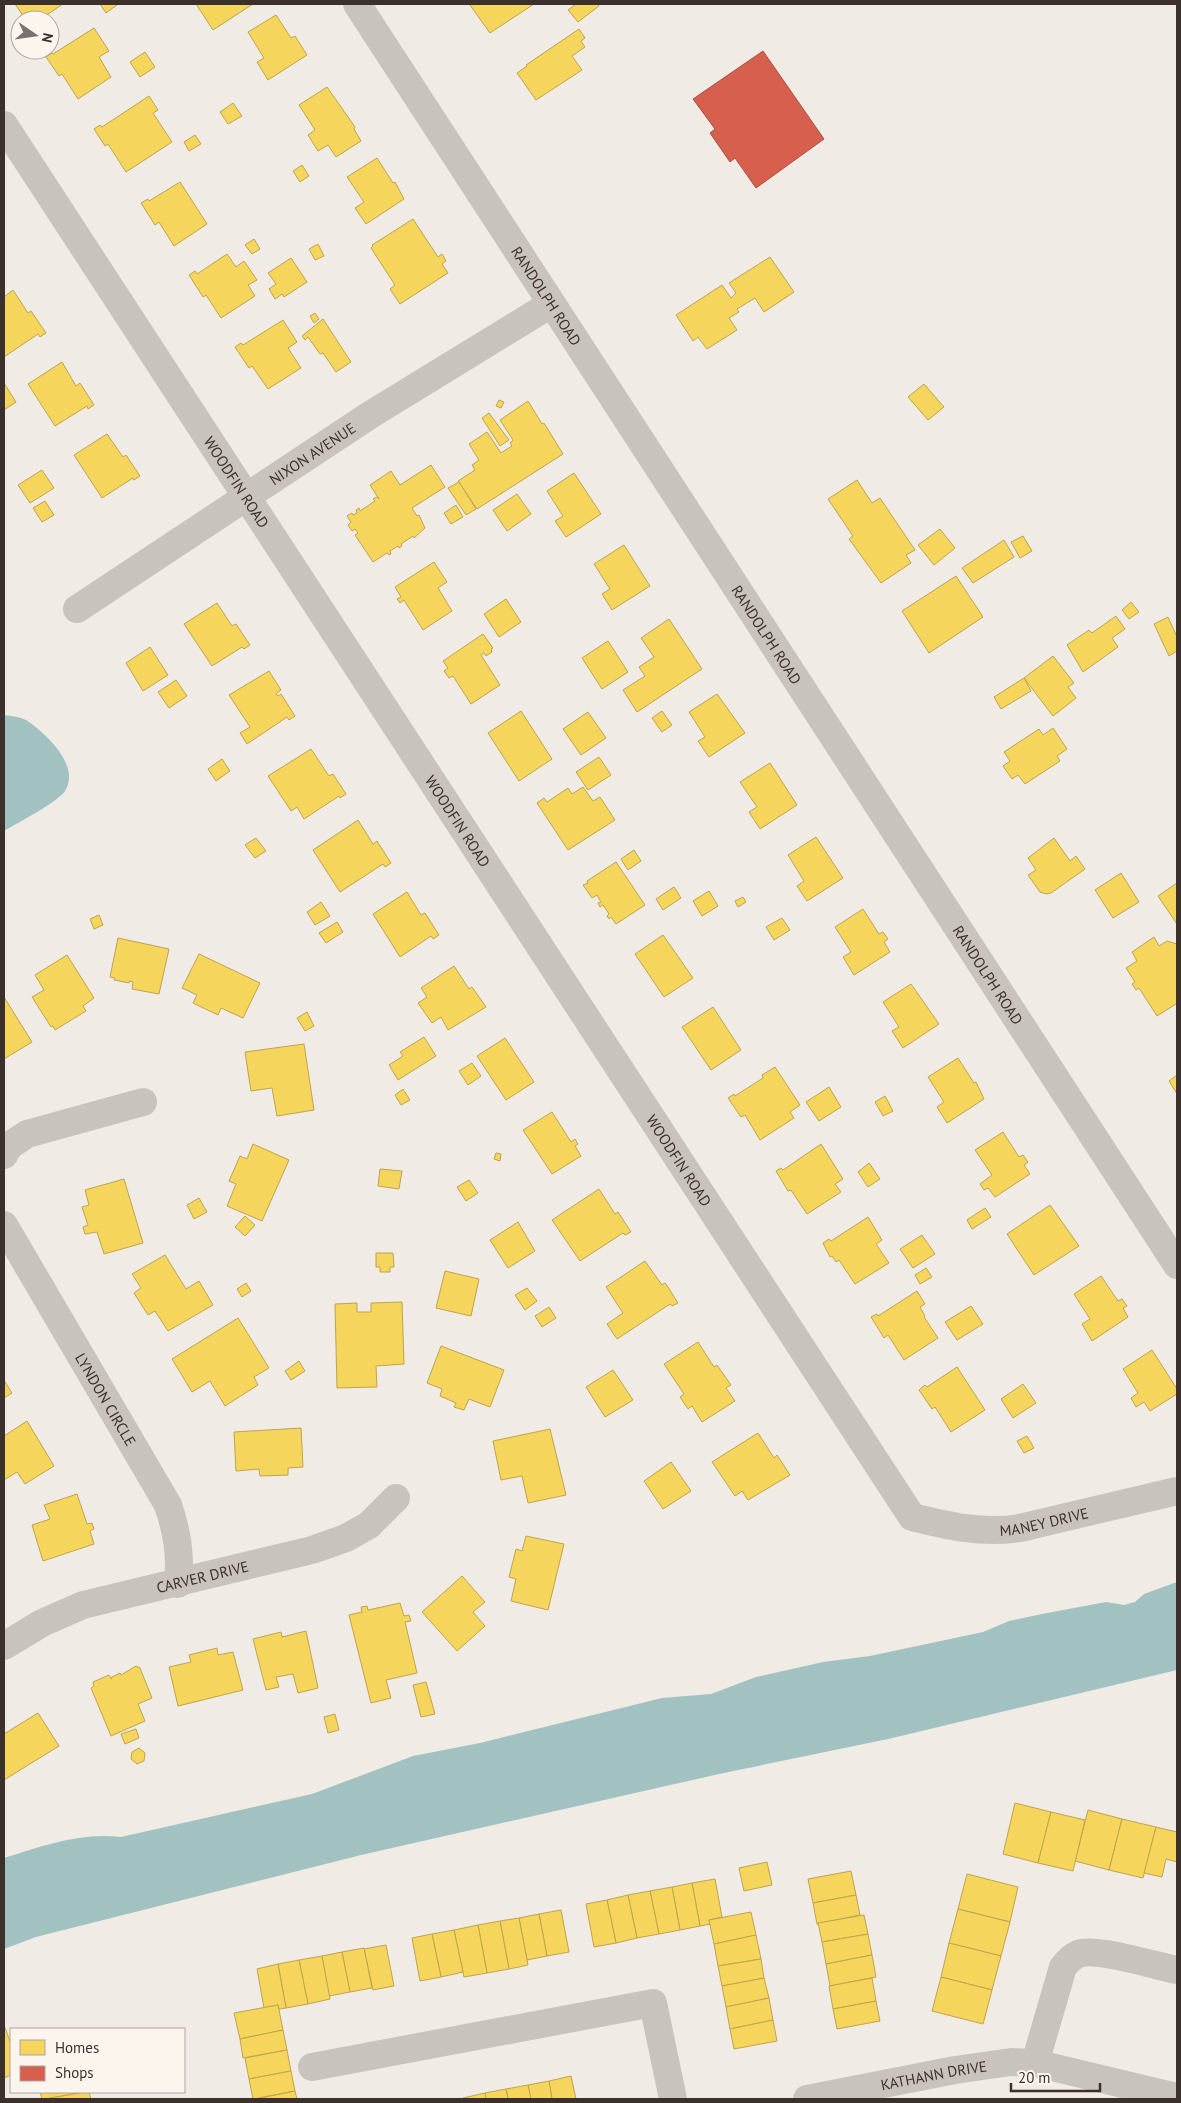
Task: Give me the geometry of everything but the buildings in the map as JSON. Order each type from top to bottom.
[{"type":"street","name":"RANDOLPH ROAD","points":[[357,4],[1177,1265]]},
{"type":"street","name":"WOODFIN ROAD","points":[[4,125],[912,1517]]},
{"type":"street","name":"NIXON AVENUE","points":[[77,609],[370,415],[552,304]]},
{"type":"street","points":[[4,1155],[10,1146],[27,1134],[143,1102]]},
{"type":"street","name":"LYNDON CIRCLE","points":[[4,1225],[168,1505],[178,1534],[180,1565],[178,1584]]},
{"type":"street","name":"MANEY DRIVE","points":[[912,1517],[951,1527],[997,1532],[1177,1491]]},
{"type":"street","name":"CARVER DRIVE","points":[[4,1646],[42,1623],[83,1605],[108,1597],[178,1584],[312,1550],[346,1538],[369,1525],[396,1498]]},
{"type":"street","points":[[1035,2063],[1063,1966],[1070,1959],[1078,1954],[1098,1952],[1177,1970]]},
{"type":"street","points":[[312,2068],[653,2004],[673,2099]]},
{"type":"street","name":"KATHANN DRIVE","points":[[807,2099],[993,2063],[1035,2063],[1177,2097]]},
{"type":"water","points":[[4,715],[26,720],[43,733],[65,761],[69,781],[61,796],[4,831]]},
{"type":"water","points":[[1177,1582],[1177,1670],[888,1739],[719,1774],[361,1855],[36,1937],[4,1949],[4,1858],[18,1853],[76,1838],[91,1836],[121,1837],[312,1794],[413,1756],[480,1743],[662,1698],[711,1694],[756,1677],[823,1662],[870,1656],[983,1632],[1009,1621],[1042,1614],[1106,1602],[1124,1605],[1135,1602],[1144,1594]]}]
